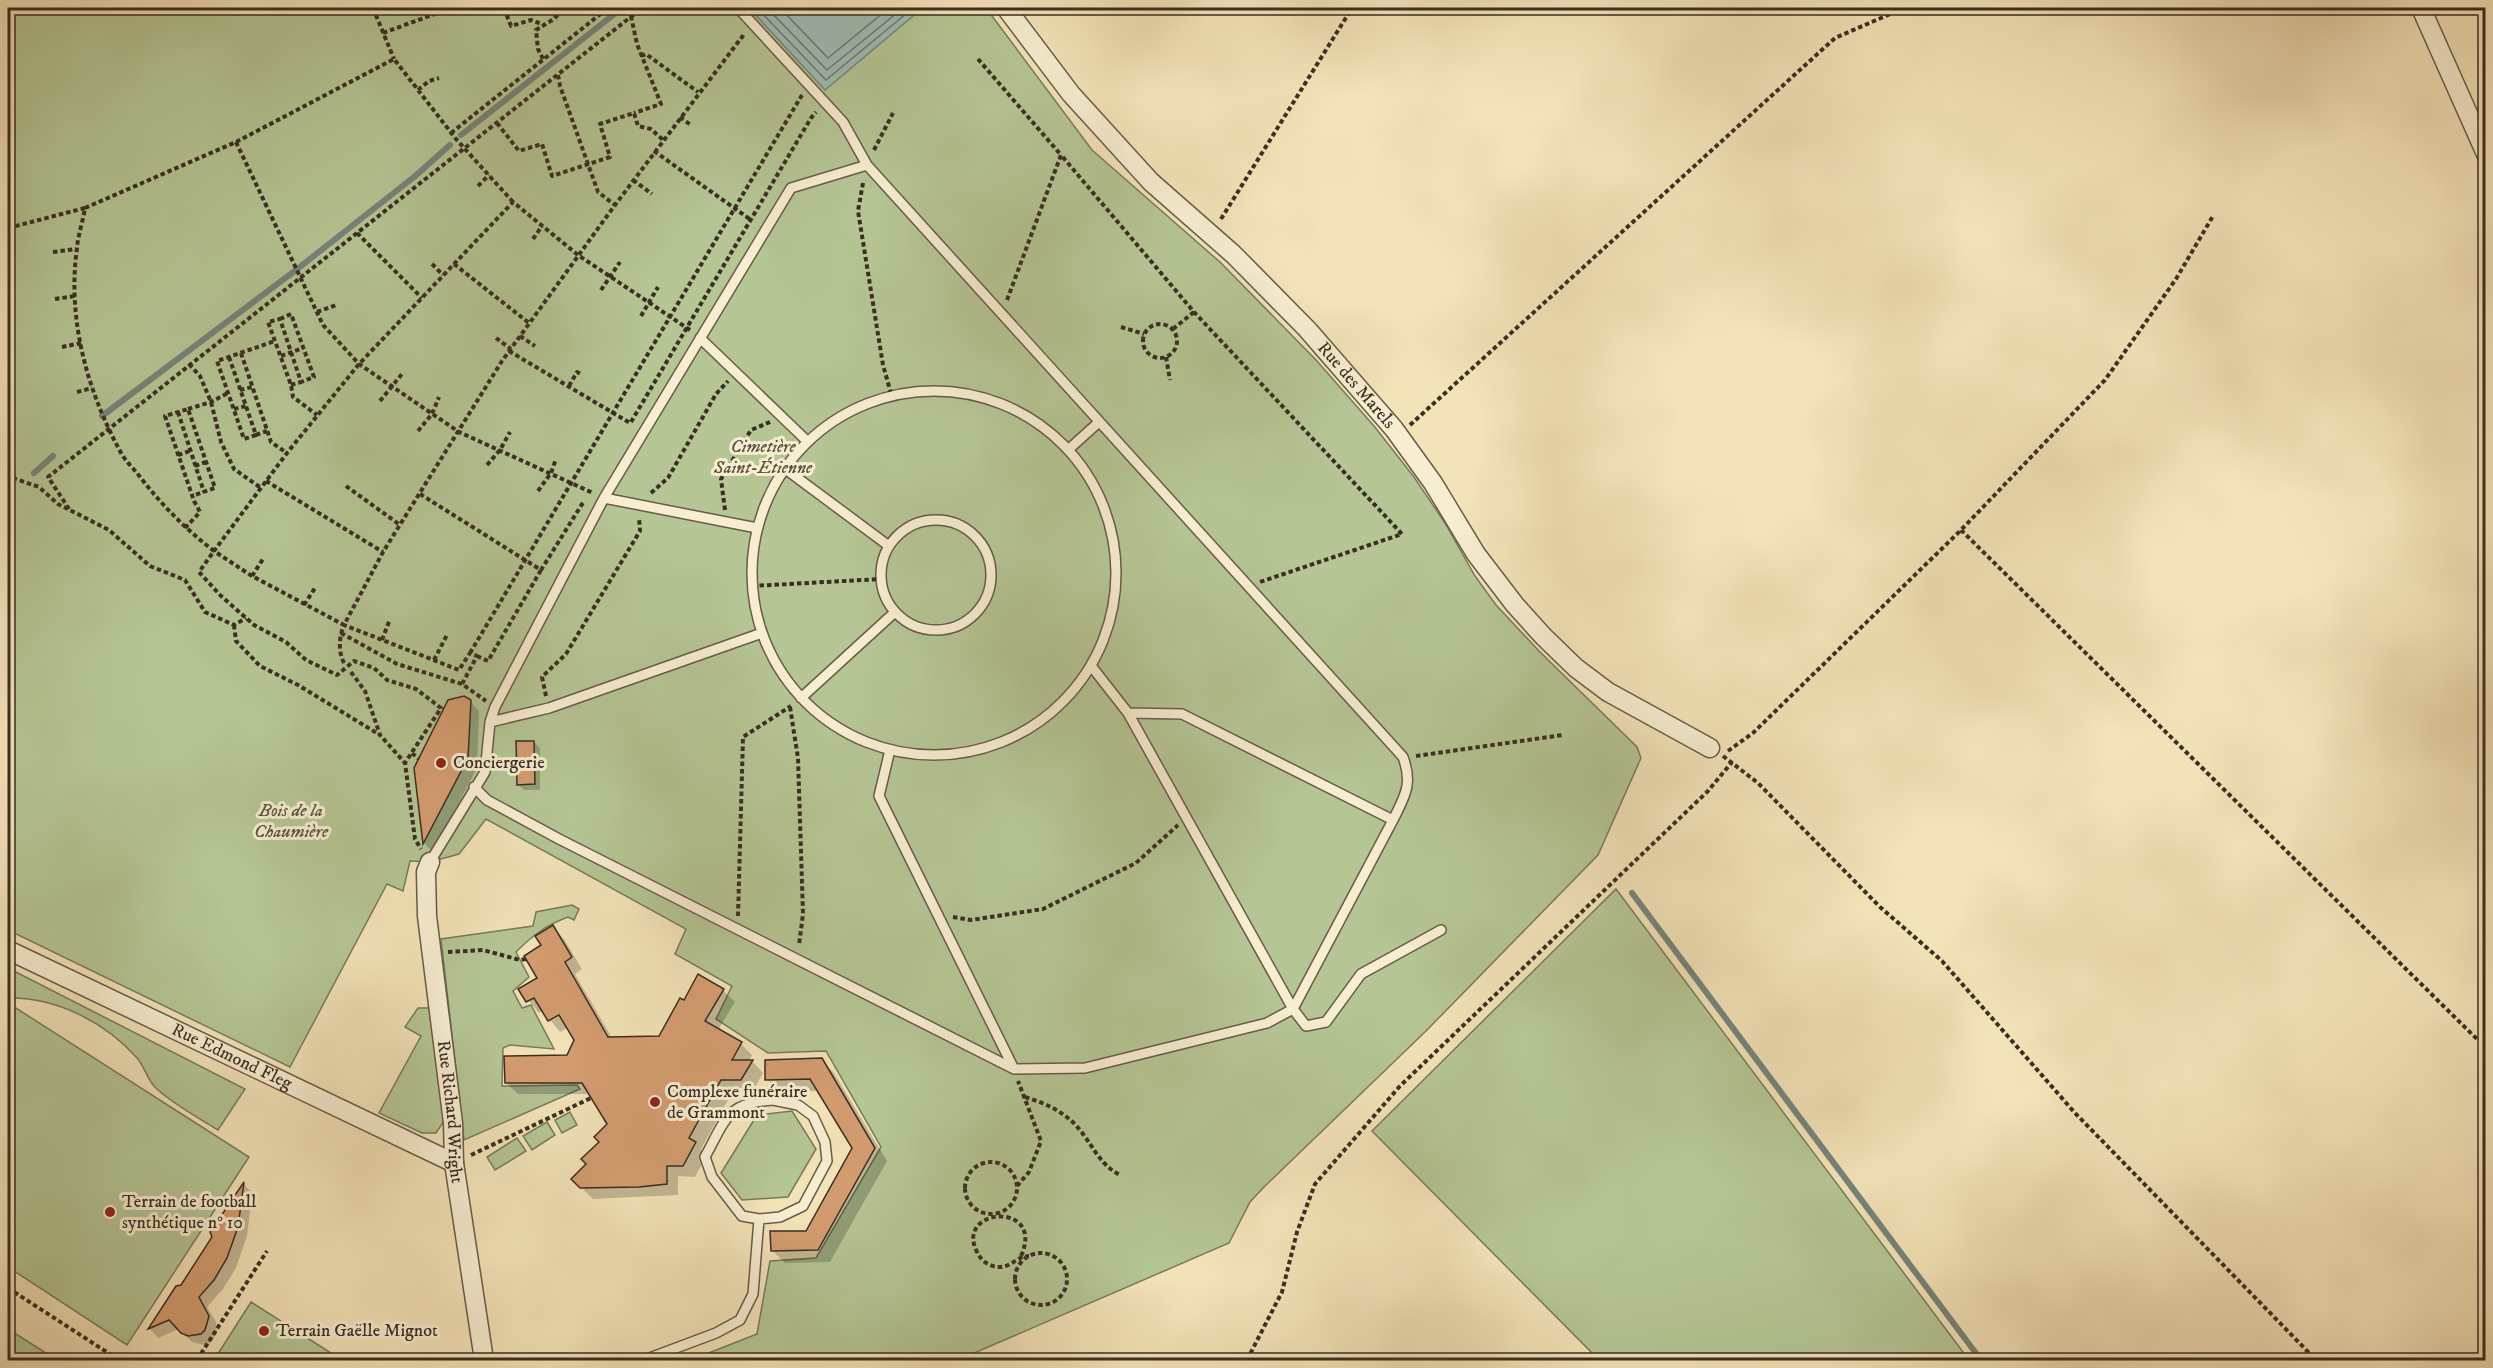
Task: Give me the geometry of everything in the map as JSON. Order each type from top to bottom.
[{"type":"street","name":"Rue des Marels","points":[[1006,8],[1071,94],[1151,182],[1233,254],[1307,329],[1398,434],[1433,483],[1476,554],[1515,605],[1543,636],[1576,668],[1608,692],[1716,751]]},
{"type":"street","points":[[2421,8],[2486,154]]},
{"type":"street","name":"Rue Richard Wright","points":[[430,862],[426,872],[425,901],[453,1123],[454,1163],[484,1360]]},
{"type":"street","name":"Rue Edmond Fleg","points":[[8,950],[454,1163]]},
{"type":"lane","points":[[474,787],[487,800],[559,840],[738,928],[1014,1070],[1085,1068],[1267,1023],[1293,1009],[1406,793],[1409,774],[1403,757],[867,165],[843,123],[738,8]]},
{"type":"lane","points":[[430,862],[485,772],[490,722],[495,707],[604,498],[791,188],[867,165]]},
{"type":"lane","points":[[700,338],[807,441]]},
{"type":"lane","points":[[910,392],[968,394],[1023,414],[1069,449],[1101,498],[1116,554],[1113,613],[1092,667],[1054,712],[1005,742],[948,755],[890,750],[842,730],[801,698],[778,667],[762,633],[752,586],[757,528],[770,492],[784,468],[807,441],[855,408],[892,397],[910,392]]},
{"type":"lane","points":[[1069,449],[1099,422]]},
{"type":"lane","points":[[784,468],[889,546]]},
{"type":"lane","points":[[604,498],[757,528]]},
{"type":"lane","points":[[941,520],[970,531],[988,556],[991,571],[990,586],[977,613],[965,623],[951,629],[928,630],[906,622],[895,612],[883,591],[881,579],[884,556],[889,546],[899,534],[911,526],[926,521],[941,520]]},
{"type":"lane","points":[[801,698],[895,612]]},
{"type":"lane","points":[[490,722],[549,708],[762,633]]},
{"type":"lane","points":[[1092,667],[1128,713],[1293,1009],[1306,1026],[1326,1022],[1361,974],[1441,930]]},
{"type":"lane","points":[[1128,713],[1182,714],[1393,820]]},
{"type":"lane","points":[[890,750],[879,796],[1014,1070]]},
{"type":"lane","points":[[773,1100],[798,1105],[813,1116],[825,1142],[827,1161],[803,1206],[780,1217],[759,1219],[742,1215],[729,1202],[711,1177],[705,1157],[727,1118],[740,1106],[753,1101],[773,1100]]},
{"type":"lane","points":[[644,1360],[716,1333],[740,1320],[753,1294],[759,1219]]},
{"type":"path","points":[[373,8],[394,59],[451,133],[513,202],[578,255],[686,326],[700,338]]},
{"type":"path","points":[[383,33],[451,8]]},
{"type":"path","points":[[504,8],[511,26],[531,20],[544,25]]},
{"type":"path","points":[[543,59],[538,49],[536,30],[554,19],[563,8]]},
{"type":"path","points":[[451,133],[608,8]]},
{"type":"path","points":[[69,509],[48,477],[642,8]]},
{"type":"path","points":[[1212,235],[1352,8]]},
{"type":"path","points":[[1398,434],[1417,420],[1835,38],[1904,8]]},
{"type":"path","points":[[497,123],[519,151],[542,144],[552,176],[610,157],[600,124],[661,104],[641,56],[631,16]]},
{"type":"path","points":[[344,663],[340,654],[341,633],[344,625],[383,552],[510,350],[698,92],[752,23]]},
{"type":"path","points":[[641,56],[646,54],[698,92]]},
{"type":"path","points":[[8,228],[86,208],[236,142],[394,59]]},
{"type":"path","points":[[978,59],[1194,312],[1402,534],[1248,586]]},
{"type":"path","points":[[558,74],[560,86],[598,192],[615,205]]},
{"type":"path","points":[[417,90],[429,81],[439,78]]},
{"type":"path","points":[[86,208],[76,249],[75,296],[87,375],[102,416],[121,453],[157,499],[185,528],[214,551],[252,576],[344,625],[459,670],[809,84]]},
{"type":"path","points":[[625,433],[686,326],[811,118],[825,103]]},
{"type":"path","points":[[634,113],[638,126],[651,129],[663,140]]},
{"type":"path","points":[[892,397],[883,364],[858,211],[867,165],[893,113]]},
{"type":"path","points":[[680,117],[692,126]]},
{"type":"path","points":[[236,142],[322,325],[359,364],[459,432],[604,498]]},
{"type":"path","points":[[654,152],[751,220]]},
{"type":"path","points":[[1002,315],[1061,155]]},
{"type":"path","points":[[478,186],[489,175]]},
{"type":"path","points":[[633,180],[652,194]]},
{"type":"path","points":[[405,763],[441,708],[416,688],[387,680],[374,668],[354,661],[336,675],[306,660],[286,642],[254,625],[200,572],[287,453],[359,364],[513,202]]},
{"type":"path","points":[[2213,216],[2176,279],[2105,380],[1961,530],[1753,733],[1716,751],[1758,783],[1880,907],[1942,961],[2074,1113],[2316,1360]]},
{"type":"path","points":[[533,240],[542,226]]},
{"type":"path","points":[[357,233],[422,298]]},
{"type":"path","points":[[53,252],[76,249]]},
{"type":"path","points":[[601,290],[620,262]]},
{"type":"path","points":[[432,264],[443,275]]},
{"type":"path","points":[[454,264],[529,323]]},
{"type":"path","points":[[641,316],[658,287]]},
{"type":"path","points":[[55,299],[75,296]]},
{"type":"path","points":[[316,312],[336,305]]},
{"type":"path","points":[[1173,329],[1194,312]]},
{"type":"path","points":[[291,385],[314,377],[291,314],[268,322],[291,385],[293,397],[317,415]]},
{"type":"path","points":[[279,319],[301,382]]},
{"type":"path","points":[[1157,324],[1163,324],[1173,329],[1177,345],[1166,357],[1160,358],[1149,354],[1143,345],[1144,334],[1157,324]]},
{"type":"path","points":[[1121,327],[1144,334]]},
{"type":"path","points":[[520,336],[535,346]]},
{"type":"path","points":[[496,338],[510,350],[630,423]]},
{"type":"path","points":[[267,431],[244,439],[217,361],[275,341]]},
{"type":"path","points":[[62,347],[81,343]]},
{"type":"path","points":[[281,356],[303,348]]},
{"type":"path","points":[[241,353],[271,442],[287,453]]},
{"type":"path","points":[[229,357],[256,435]]},
{"type":"path","points":[[1166,357],[1170,380]]},
{"type":"path","points":[[189,364],[200,376],[211,402],[221,442],[234,469],[261,488]]},
{"type":"path","points":[[569,386],[577,372],[581,374]]},
{"type":"path","points":[[549,708],[542,677],[566,654],[640,531],[638,504],[668,478],[716,394],[736,373]]},
{"type":"path","points":[[380,401],[402,374]]},
{"type":"path","points":[[240,390],[252,387]]},
{"type":"path","points":[[77,392],[92,388]]},
{"type":"path","points":[[185,528],[200,512],[192,496],[165,416],[211,402],[228,393]]},
{"type":"path","points":[[418,431],[432,414],[439,397]]},
{"type":"path","points":[[234,410],[246,406]]},
{"type":"path","points":[[188,409],[215,488],[192,496]]},
{"type":"path","points":[[177,412],[204,492]]},
{"type":"path","points":[[728,522],[721,479],[752,430],[782,417]]},
{"type":"path","points":[[486,465],[500,450],[510,432]]},
{"type":"path","points":[[178,455],[190,451]]},
{"type":"path","points":[[538,491],[556,459]]},
{"type":"path","points":[[195,466],[206,462]]},
{"type":"path","points":[[8,465],[10,477],[39,488],[69,509],[109,530],[150,566],[185,580],[206,612],[234,625]]},
{"type":"path","points":[[266,481],[383,552]]},
{"type":"path","points":[[470,652],[488,661],[596,482]]},
{"type":"path","points":[[346,486],[400,525]]},
{"type":"path","points":[[420,494],[542,570]]},
{"type":"path","points":[[1961,530],[2486,1048]]},
{"type":"path","points":[[252,576],[262,559]]},
{"type":"path","points":[[752,586],[881,579]]},
{"type":"path","points":[[304,605],[315,588]]},
{"type":"path","points":[[234,625],[246,618]]},
{"type":"path","points":[[382,640],[390,619]]},
{"type":"path","points":[[234,625],[236,641],[260,666],[298,685],[380,735],[405,763],[415,839],[430,862]]},
{"type":"path","points":[[341,633],[397,664],[462,684],[495,707]]},
{"type":"path","points":[[434,660],[447,634]]},
{"type":"path","points":[[462,684],[477,657]]},
{"type":"path","points":[[351,672],[365,691],[380,735]]},
{"type":"path","points":[[738,928],[743,737],[801,698]]},
{"type":"path","points":[[790,706],[798,758],[803,903],[797,959]]},
{"type":"path","points":[[1403,757],[1563,735]]},
{"type":"path","points":[[412,753],[419,759]]},
{"type":"path","points":[[1247,1360],[1282,1292],[1297,1232],[1315,1184],[1400,1086],[1708,791],[1732,762]]},
{"type":"path","points":[[938,915],[971,920],[1043,909],[1136,863],[1186,818]]},
{"type":"path","points":[[432,960],[442,952],[483,950],[520,960],[526,959]]},
{"type":"path","points":[[998,1213],[1012,1202],[1017,1186],[1029,1172],[1041,1141],[1014,1070]]},
{"type":"path","points":[[1024,1097],[1047,1104],[1073,1121],[1085,1136],[1094,1153],[1109,1169],[1120,1175]]},
{"type":"path","points":[[454,1163],[591,1098]]},
{"type":"path","points":[[1004,1215],[988,1218],[976,1230],[974,1238],[977,1254],[990,1265],[998,1267],[1015,1262],[1021,1256],[1025,1248],[1024,1231],[1019,1223],[1004,1215],[981,1212],[968,1201],[965,1184],[972,1169],[987,1162],[1003,1165],[1015,1177],[1017,1186]]},
{"type":"path","points":[[196,1360],[267,1251]]},
{"type":"path","points":[[1021,1256],[1045,1253],[1053,1256],[1065,1268],[1067,1277],[1062,1294],[1048,1304],[1031,1303],[1024,1298],[1015,1284],[1017,1268],[1029,1256]]},
{"type":"path","points":[[8,1288],[119,1360]]},
{"type":"green space","name":"Cimetière Saint-Étienne","points":[[8,8],[986,8],[1092,150],[1221,263],[1316,360],[1374,426],[1414,477],[1445,523],[1475,576],[1496,605],[1539,651],[1637,747],[1641,758],[1598,855],[1426,1031],[1263,1188],[1250,1202],[1229,1243],[958,1360],[691,1360],[757,1334],[770,1261],[816,1258],[881,1147],[826,1051],[768,1053],[716,1019],[732,986],[675,954],[686,929],[486,819],[459,854],[430,862],[410,861],[403,891],[387,884],[290,1067],[8,930]]},
{"type":"green space","points":[[1616,889],[1969,1360],[1599,1360],[1372,1131]]},
{"type":"green space","points":[[572,905],[579,909],[574,920],[568,917],[546,927],[516,952],[529,977],[513,991],[522,1008],[531,1005],[554,1049],[510,1045],[503,1048],[502,1086],[577,1085],[580,1089],[464,1140],[441,939],[533,926],[536,912]]},
{"type":"green space","points":[[8,968],[245,1089],[218,1130],[163,1095],[151,1082],[137,1058],[110,1033],[95,1023],[61,1007],[44,1002],[8,998]]},
{"type":"green space","name":"Terrain de football synthétique n° 10","points":[[8,1003],[249,1157],[127,1345],[8,1267]]},
{"type":"green space","points":[[418,1008],[429,1008],[444,1121],[436,1133],[422,1133],[379,1113],[421,1036],[405,1027]]},
{"type":"green space","points":[[792,1111],[816,1149],[788,1197],[742,1200],[721,1173],[757,1115]]},
{"type":"green space","points":[[570,1112],[577,1125],[562,1133],[555,1120]]},
{"type":"green space","points":[[547,1122],[555,1135],[532,1150],[523,1136]]},
{"type":"green space","points":[[517,1138],[526,1151],[495,1170],[487,1157]]},
{"type":"green space","name":"Terrain Gaëlle Mignot","points":[[251,1302],[342,1360],[214,1360]]},
{"type":"green space","points":[[8,1329],[57,1360],[8,1360]]},
{"type":"water","points":[[749,8],[919,8],[919,11],[825,90]]},
{"type":"building","name":"Conciergerie","points":[[464,696],[471,700],[468,758],[423,844],[414,768],[448,700]]},
{"type":"building","points":[[516,741],[534,741],[535,784],[517,785]]},
{"type":"building","name":"Complexe funéraire de Grammont","points":[[553,925],[572,957],[565,962],[608,1037],[659,1036],[680,998],[684,1000],[698,974],[724,989],[705,1021],[742,1042],[732,1060],[753,1060],[741,1080],[721,1080],[689,1138],[696,1142],[683,1166],[667,1166],[667,1184],[580,1188],[571,1179],[586,1164],[581,1159],[599,1142],[594,1137],[607,1124],[582,1083],[505,1083],[504,1056],[567,1055],[574,1040],[559,1015],[548,1021],[534,998],[526,1002],[518,989],[537,978],[524,956],[541,945],[535,936]]},
{"type":"building","points":[[822,1058],[875,1148],[818,1250],[771,1251],[770,1231],[806,1231],[852,1148],[810,1079],[765,1080],[765,1060]]},
{"type":"building","points":[[244,1182],[238,1227],[227,1258],[214,1280],[199,1297],[209,1316],[205,1330],[201,1334],[188,1336],[181,1333],[169,1320],[148,1329],[176,1286],[181,1285],[212,1237],[210,1232]]},
{"type":"waterway","points":[[461,135],[622,8]]},
{"type":"waterway","points":[[102,416],[296,270],[414,177],[450,145]]},
{"type":"waterway","points":[[34,473],[53,456]]},
{"type":"waterway","points":[[1632,893],[1981,1360]]},
{"type":"place","name":"Conciergerie","points":[[441,763]]},
{"type":"place","name":"Complexe funéraire de Grammont","points":[[655,1102]]},
{"type":"place","name":"Terrain de football synthétique n° 10","points":[[110,1212]]},
{"type":"place","name":"Terrain Gaëlle Mignot","points":[[264,1331]]},
{"type":"park label","name":"Bois de la Chaumière","points":[[291,821]]}]
